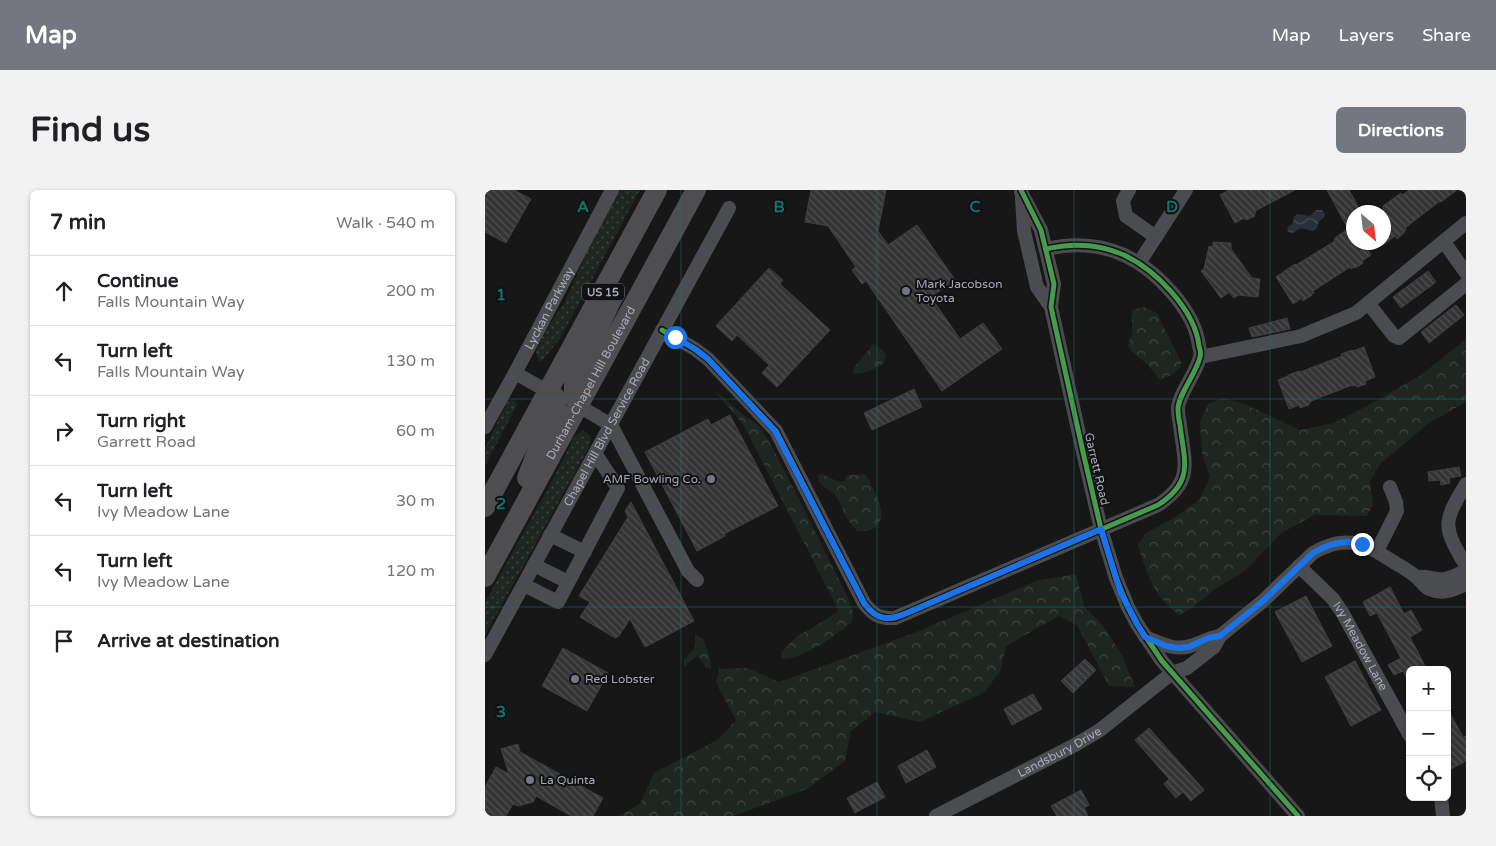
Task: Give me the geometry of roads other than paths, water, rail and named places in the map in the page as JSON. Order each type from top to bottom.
[{"type":"highway","name":"Durham-Chapel Hill Boulevard","points":[[485,577],[697,190]]},
{"type":"highway","points":[[579,406],[573,390],[576,375],[621,280],[657,191]]},
{"type":"highway","name":"US 15","points":[[485,507],[657,191]]},
{"type":"highway","points":[[497,555],[545,432],[556,409],[556,399],[549,392]]},
{"type":"street","name":"Lyckan Parkway","points":[[485,427],[612,190]]},
{"type":"street","points":[[1129,190],[1123,201],[1125,216],[1156,237]]},
{"type":"street","points":[[1139,263],[1186,190]]},
{"type":"street","name":"Garrett Road","points":[[1021,191],[1041,230],[1046,249],[1053,284],[1051,307],[1083,452],[1101,529],[1128,607],[1145,637],[1171,673],[1298,816]]},
{"type":"street","name":"Garrett Road","points":[[1021,191],[1024,231],[1037,287],[1051,307]]},
{"type":"street","name":"Chapel Hill Blvd Service Road","points":[[485,655],[729,208]]},
{"type":"street","points":[[1200,356],[1301,336],[1356,313],[1466,223]]},
{"type":"street","points":[[1444,242],[1466,273]]},
{"type":"street","points":[[662,330],[695,349],[708,359],[775,431],[864,603],[870,612],[878,616],[886,619],[895,618],[1158,505],[1169,498],[1177,488],[1185,471],[1186,463],[1178,408],[1200,356],[1195,328],[1187,313],[1177,298],[1139,263],[1122,255],[1086,245],[1069,245],[1046,249]]},
{"type":"street","points":[[1368,303],[1395,336],[1399,338],[1466,284]]},
{"type":"street","points":[[515,373],[549,392]]},
{"type":"street","points":[[579,406],[611,425],[688,571],[697,580]]},
{"type":"street","points":[[523,584],[558,602],[618,488],[595,453]]},
{"type":"street","points":[[1466,484],[1449,517],[1448,525],[1450,534],[1466,566]]},
{"type":"street","points":[[1377,551],[1397,511],[1396,502],[1390,487]]},
{"type":"street","points":[[550,535],[585,552]]},
{"type":"street","points":[[1171,673],[1187,668],[1213,648],[1220,636],[1263,601],[1313,553],[1339,542],[1355,542],[1377,551],[1417,577],[1428,589],[1444,592],[1466,584]]},
{"type":"street","points":[[534,564],[568,582]]},
{"type":"street","name":"Ivy Meadow Lane","points":[[1299,566],[1333,599],[1342,612],[1406,729]]},
{"type":"street","points":[[1417,577],[1428,576],[1446,579],[1466,570]]},
{"type":"street","points":[[1145,637],[1166,646],[1178,648],[1189,647],[1208,638],[1220,636]]},
{"type":"street","name":"Landsbury Drive","points":[[936,816],[1084,740],[1100,730],[1171,673]]},
{"type":"street","points":[[1441,801],[1443,816]]},
{"type":"water","points":[[1316,210],[1322,210],[1325,214],[1324,218],[1319,221],[1317,228],[1313,231],[1300,228],[1293,233],[1288,232],[1287,228],[1293,223],[1294,217],[1297,214],[1310,216]]},
{"type":"place","name":"Mark Jacobson Toyota","points":[[906,291]]},
{"type":"place","name":"AMF Bowling Co.","points":[[711,479]]},
{"type":"place","name":"Red Lobster","points":[[575,679]]},
{"type":"place","name":"La Quinta","points":[[530,780]]}]
